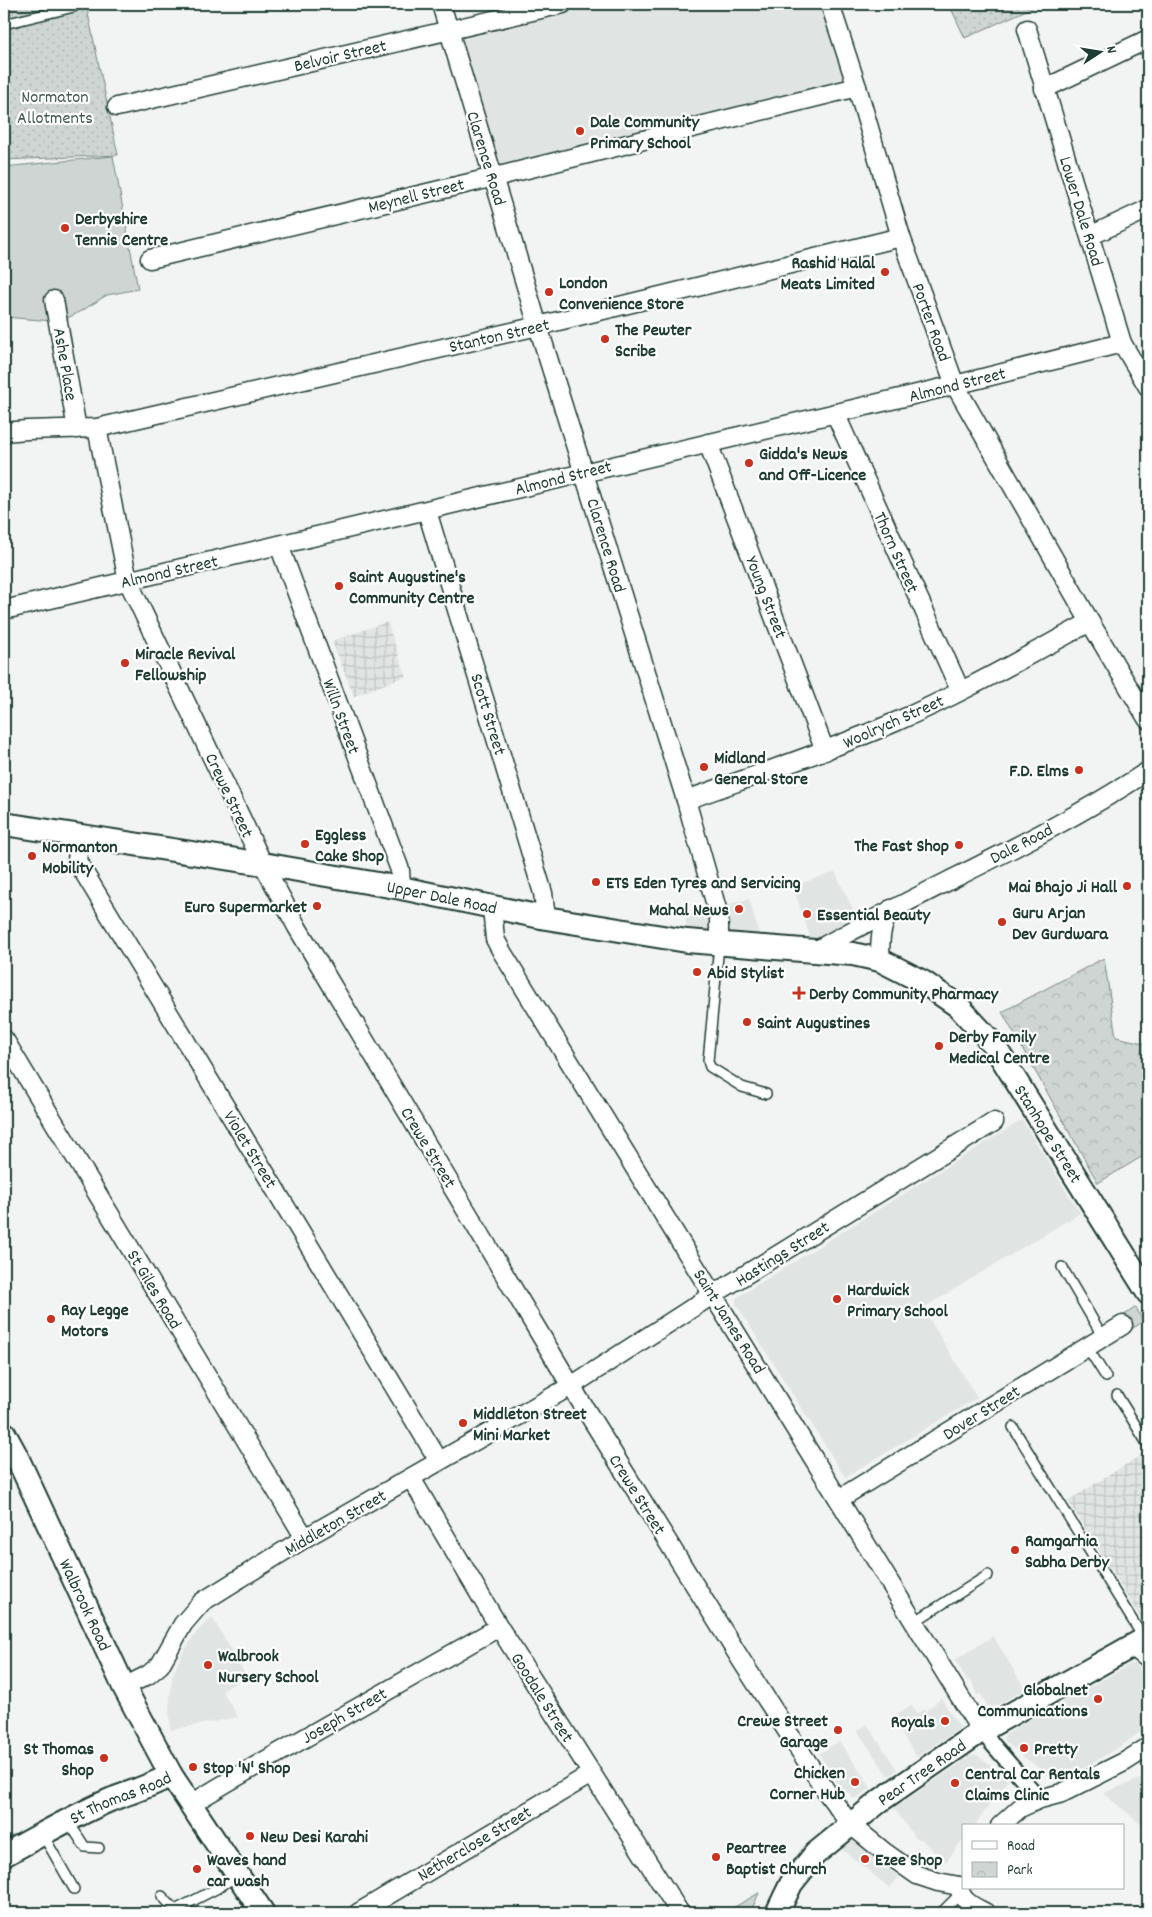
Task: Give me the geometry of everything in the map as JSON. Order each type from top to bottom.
[{"type":"street","name":"Clarence Road","points":[[440,4],[686,800],[719,916],[719,944]]},
{"type":"street","name":"Belvoir Street","points":[[117,107],[448,29],[563,4]]},
{"type":"street","name":"Porter Road","points":[[830,4],[857,87],[901,237],[955,385],[1148,720]]},
{"type":"street","name":"Lower Dale Road","points":[[1028,30],[1044,89],[1122,344],[1147,383]]},
{"type":"street","points":[[1044,89],[1148,39]]},
{"type":"street","name":"Meynell Street","points":[[150,260],[857,87]]},
{"type":"street","points":[[1090,236],[1148,208]]},
{"type":"street","name":"Stanton Street","points":[[4,432],[97,428],[538,326],[901,237]]},
{"type":"street","name":"Ashe Place","points":[[54,300],[77,429]]},
{"type":"street","name":"Almond Street","points":[[4,610],[427,511],[1122,344]]},
{"type":"street","name":"Thorn Street","points":[[834,413],[960,690]]},
{"type":"street","name":"Crewe Street","points":[[97,428],[128,581],[262,864],[297,926],[571,1386],[743,1663],[828,1794],[850,1824],[917,1875],[938,1882],[961,1885]]},
{"type":"street","name":"Young Street","points":[[708,443],[825,751]]},
{"type":"street","name":"Scott Street","points":[[427,511],[543,893],[546,918]]},
{"type":"street","name":"Willn Street","points":[[279,545],[400,870],[401,888]]},
{"type":"street","name":"Woolrych Street","points":[[686,800],[825,751],[894,723],[1090,622]]},
{"type":"street","name":"Dale Road","points":[[817,950],[891,909],[1039,835],[1119,790],[1148,771]]},
{"type":"street","name":"Upper Dale Road","points":[[4,824],[80,834],[262,864],[401,888],[546,918],[688,941],[817,950],[853,954],[880,960]]},
{"type":"street","name":"Violet Street","points":[[80,834],[77,861],[439,1461]]},
{"type":"street","name":"Saint James Road","points":[[492,907],[494,939],[981,1731]]},
{"type":"street","points":[[880,960],[884,919],[891,909]]},
{"type":"street","name":"Stanhope Street","points":[[880,960],[923,982],[958,1006],[993,1044],[1148,1293]]},
{"type":"street","name":"St Giles Road","points":[[4,1039],[305,1538]]},
{"type":"street","name":"Hastings Street","points":[[571,1386],[714,1294],[994,1122]]},
{"type":"street","name":"Dover Street","points":[[839,1499],[1123,1325]]},
{"type":"street","name":"Middleton Street","points":[[124,1687],[148,1675],[160,1665],[183,1624],[202,1602],[305,1538],[571,1386]]},
{"type":"street","name":"Walbrook Road","points":[[4,1433],[124,1687],[171,1775]]},
{"type":"street","name":"Goodale Street","points":[[411,1478],[499,1628],[680,1913]]},
{"type":"street","name":"Joseph Street","points":[[190,1804],[499,1628]]},
{"type":"street","name":"Pear Tree Road","points":[[777,1913],[791,1884],[815,1854],[881,1800],[981,1731],[1143,1645]]},
{"type":"street","points":[[981,1731],[1040,1800]]},
{"type":"street","points":[[1002,1824],[1020,1808],[1062,1793],[1126,1761],[1148,1747]]},
{"type":"street","name":"Netherclose Street","points":[[358,1913],[591,1774]]},
{"type":"street","name":"St Thomas Road","points":[[4,1855],[68,1820],[111,1800],[152,1785],[171,1775],[262,1913]]},
{"type":"street","points":[[963,1890],[967,1902],[986,1913]]},
{"type":"lane","points":[[4,24],[74,8]]},
{"type":"lane","points":[[719,944],[708,1061],[710,1067],[742,1087],[766,1094]]},
{"type":"lane","points":[[1062,1267],[1103,1337]]},
{"type":"lane","points":[[1087,1347],[1106,1377]]},
{"type":"lane","points":[[1117,1395],[1148,1445]]},
{"type":"lane","points":[[1013,1427],[1143,1645]]},
{"type":"lane","points":[[914,1622],[988,1575]]},
{"type":"lane","points":[[68,1820],[85,1847],[99,1848]]},
{"type":"lane","points":[[42,1834],[74,1889]]},
{"type":"lane","points":[[162,1896],[175,1910],[238,1876]]},
{"type":"lane","points":[[941,1913],[961,1885]]},
{"type":"shaded area","name":"Dale Community Primary School","points":[[603,4],[827,4],[853,85],[498,177],[456,41]]},
{"type":"shaded area","points":[[387,622],[406,676],[354,696],[332,641]]},
{"type":"shaded area","points":[[835,872],[859,922],[813,946],[793,886]]},
{"type":"shaded area","points":[[749,899],[763,948],[689,942],[685,916]]},
{"type":"shaded area","name":"Hardwick Primary School","points":[[1022,1120],[1080,1213],[923,1308],[977,1398],[845,1477],[736,1304],[736,1298]]},
{"type":"shaded area","points":[[1146,1452],[1148,1456],[1148,1616],[1142,1620],[1068,1501]]},
{"type":"shaded area","name":"Walbrook Nursery School","points":[[212,1617],[246,1676],[222,1691],[238,1717],[171,1730],[169,1710],[172,1676],[182,1654],[196,1633]]},
{"type":"shaded area","points":[[993,1636],[1025,1689],[994,1707],[988,1706],[980,1693],[977,1695],[971,1679],[968,1681],[955,1660]]},
{"type":"shaded area","points":[[1133,1663],[1148,1675],[1148,1727],[1121,1746],[1073,1774],[1054,1780],[1004,1741],[1004,1736],[1023,1723]]},
{"type":"shaded area","points":[[941,1698],[960,1728],[917,1757],[891,1718],[911,1705],[916,1714],[924,1709],[926,1711]]},
{"type":"shaded area","points":[[867,1724],[897,1770],[888,1776],[857,1730]]},
{"type":"shaded area","points":[[839,1741],[871,1788],[856,1798],[853,1798],[849,1792],[844,1794],[819,1754]]},
{"type":"shaded area","points":[[972,1755],[977,1755],[1008,1780],[975,1824],[962,1824],[962,1840],[946,1862],[921,1839],[915,1838],[894,1808]]},
{"type":"shaded area","points":[[1148,1776],[1148,1830],[1103,1793]]},
{"type":"shaded area","points":[[851,1839],[899,1877],[890,1888],[840,1848]]},
{"type":"green space","name":"Normaton Allotments","points":[[4,4],[86,4],[118,155],[4,160]]},
{"type":"green space","points":[[949,4],[1040,4],[965,38]]},
{"type":"green space","name":"Derbyshire Tennis Centre","points":[[113,156],[138,289],[107,295],[65,319],[52,321],[4,317],[4,167]]},
{"type":"green space","points":[[1104,958],[1116,1037],[1148,1044],[1148,1153],[1098,1183],[1002,1012]]},
{"type":"green space","points":[[1136,1307],[1143,1322],[1128,1331],[1120,1318]]},
{"type":"green space","points":[[759,1893],[750,1913],[724,1913]]},
{"type":"place","name":"Dale Community Primary School","points":[[580,131]]},
{"type":"place","name":"Derbyshire Tennis Centre","points":[[65,228]]},
{"type":"place","name":"Rashid Halal Meats Limited","points":[[885,272]]},
{"type":"place","name":"London Convenience Store","points":[[549,292]]},
{"type":"place","name":"The Pewter Scribe","points":[[605,339]]},
{"type":"place","name":"Gidda's News and Off-Licence","points":[[749,463]]},
{"type":"place","name":"Saint Augustine's Community Centre","points":[[339,586]]},
{"type":"place","name":"Miracle Revival Fellowship","points":[[125,663]]},
{"type":"place","name":"Midland General Store","points":[[704,767]]},
{"type":"place","name":"F.D. Elms","points":[[1079,770]]},
{"type":"place","name":"Eggless Cake Shop","points":[[305,844]]},
{"type":"place","name":"The Fast Shop","points":[[959,845]]},
{"type":"place","name":"Normanton Mobility","points":[[32,856]]},
{"type":"place","name":"ETS Eden Tyres and Servicing","points":[[596,882]]},
{"type":"place","name":"Mai Bhajo Ji Hall","points":[[1127,886]]},
{"type":"place","name":"Euro Supermarket","points":[[317,906]]},
{"type":"place","name":"Mahal News","points":[[739,909]]},
{"type":"place","name":"Essential Beauty","points":[[807,914]]},
{"type":"place","name":"Guru Arjan Dev Gurdwara","points":[[1002,922]]},
{"type":"place","name":"Abid Stylist","points":[[697,972]]},
{"type":"place","name":"Derby Community Pharmacy","points":[[799,993]]},
{"type":"place","name":"Saint Augustines","points":[[747,1022]]},
{"type":"place","name":"Derby Family Medical Centre","points":[[939,1046]]},
{"type":"place","name":"Hardwick Primary School","points":[[837,1299]]},
{"type":"place","name":"Ray Legge Motors","points":[[51,1319]]},
{"type":"place","name":"Middleton Street Mini Market","points":[[463,1423]]},
{"type":"place","name":"Ramgarhia Sabha Derby","points":[[1015,1550]]},
{"type":"place","name":"Walbrook Nursery School","points":[[208,1665]]},
{"type":"place","name":"Globalnet Communications","points":[[1098,1699]]},
{"type":"place","name":"Royals","points":[[945,1721]]},
{"type":"place","name":"Crewe Street Garage","points":[[838,1730]]},
{"type":"place","name":"Pretty","points":[[1024,1748]]},
{"type":"place","name":"St Thomas Shop","points":[[104,1758]]},
{"type":"place","name":"Stop 'N' Shop","points":[[193,1767]]},
{"type":"place","name":"Chicken Corner Hub","points":[[855,1782]]},
{"type":"place","name":"Central Car Rentals Claims Clinic","points":[[955,1783]]},
{"type":"place","name":"New Desi Karahi","points":[[250,1836]]},
{"type":"place","name":"Peartree Baptist Church","points":[[716,1857]]},
{"type":"place","name":"Ezee Shop","points":[[865,1859]]},
{"type":"place","name":"Waves hand car wash","points":[[197,1869]]}]
